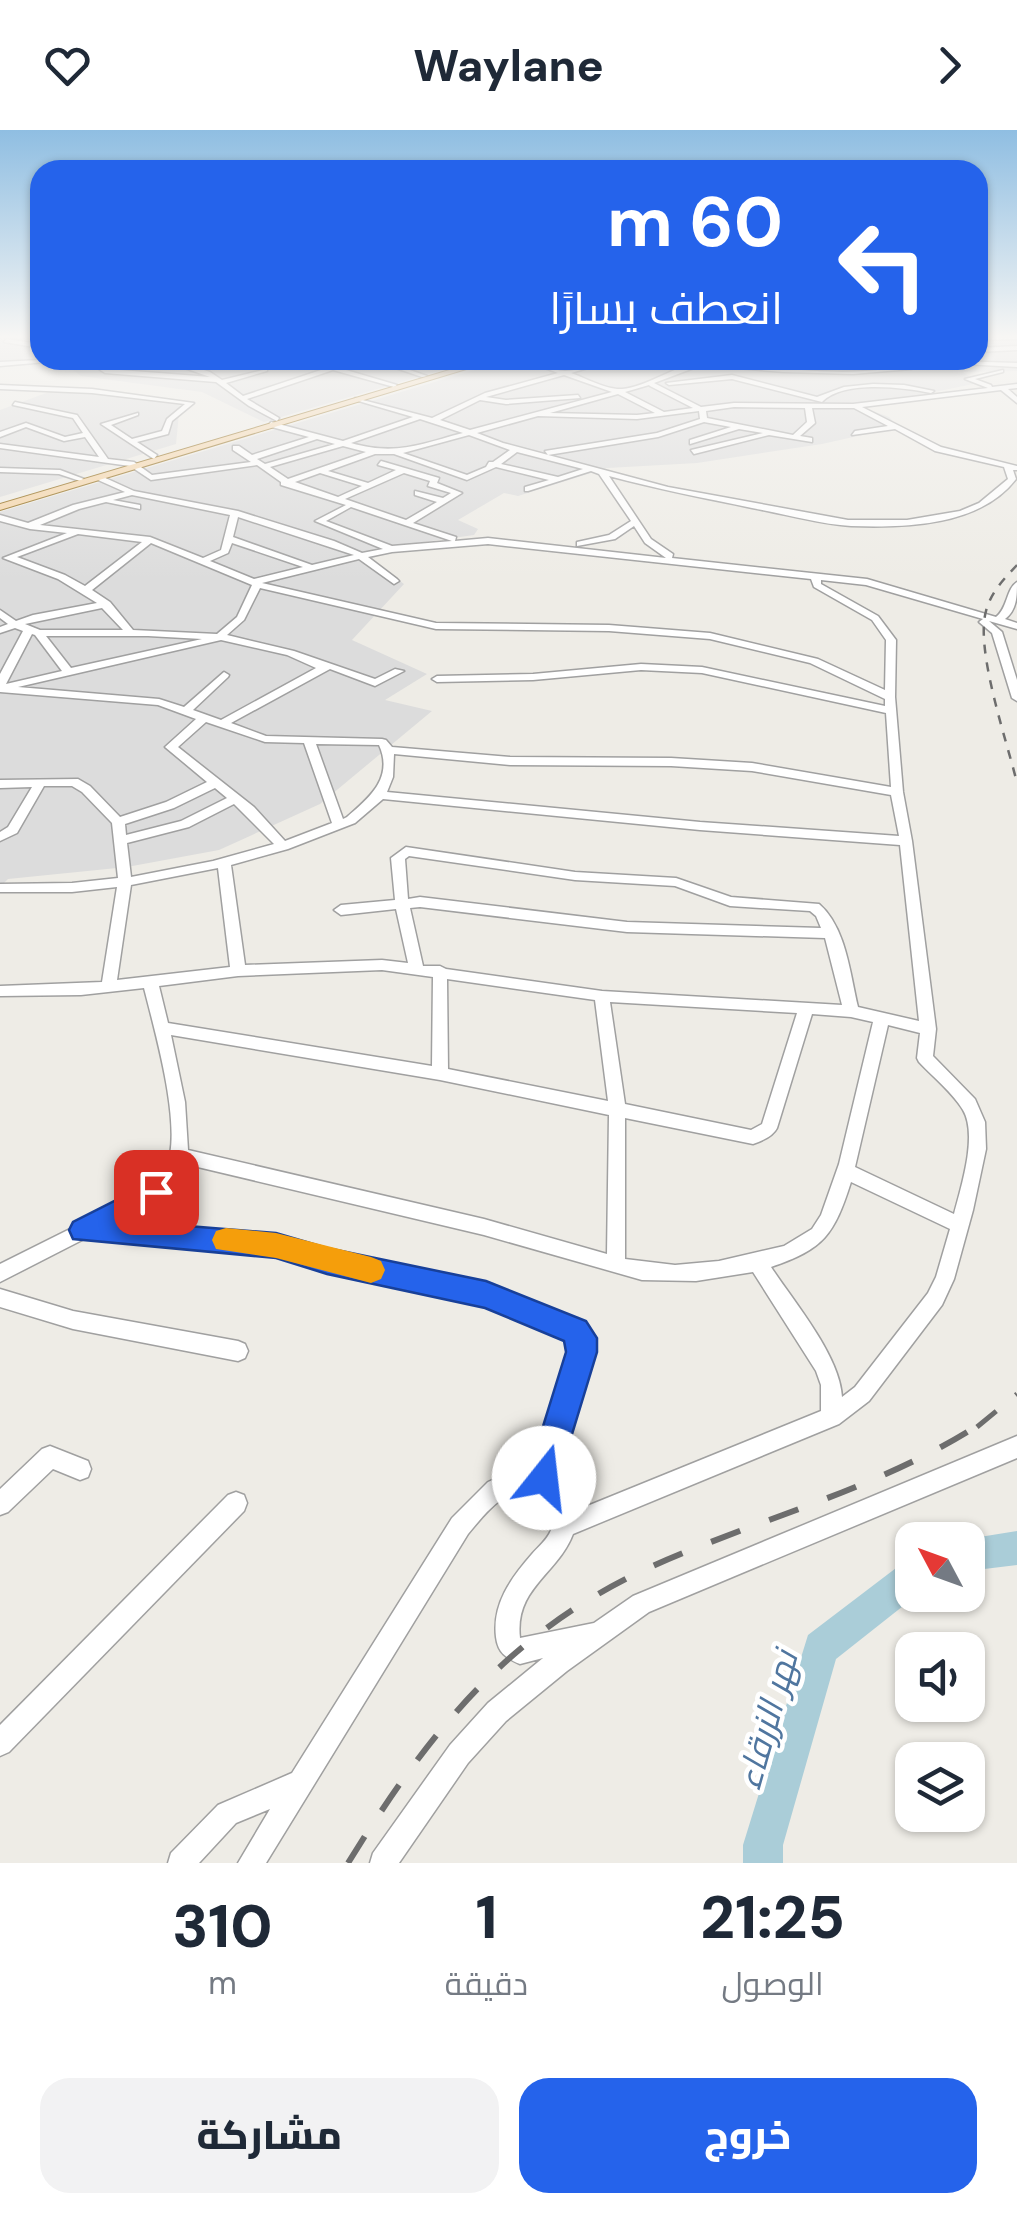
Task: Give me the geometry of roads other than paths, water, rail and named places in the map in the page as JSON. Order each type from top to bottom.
[{"type":"main road","points":[[0,505],[291,417]]},
{"type":"main road","points":[[0,505],[101,478],[154,456],[292,417]]},
{"type":"street","points":[[77,417],[105,460]]},
{"type":"street","points":[[127,417],[105,424],[154,456]]},
{"type":"street","points":[[133,442],[165,432],[174,417]]},
{"type":"street","points":[[267,417],[318,436],[374,452],[394,453],[469,478],[516,450]]},
{"type":"street","points":[[0,446],[105,460],[132,466],[152,478],[255,463],[345,443],[418,417],[516,450],[689,494],[838,521],[888,524],[975,509],[1012,479],[1013,468],[938,449],[873,417]]},
{"type":"street","points":[[433,420],[439,417]]},
{"type":"street","points":[[394,453],[534,417]]},
{"type":"street","points":[[540,454],[670,432],[699,417]]},
{"type":"street","points":[[708,417],[738,427],[809,440]]},
{"type":"street","points":[[794,438],[811,422],[810,417]]},
{"type":"street","points":[[0,435],[26,425],[64,439],[88,434]]},
{"type":"street","points":[[693,447],[738,427]]},
{"type":"street","points":[[855,433],[896,427]]},
{"type":"street","points":[[670,432],[693,447],[708,449],[770,434]]},
{"type":"street","points":[[255,463],[318,436]]},
{"type":"street","points":[[0,454],[17,448]]},
{"type":"street","points":[[236,448],[285,483],[456,544],[678,560],[816,577],[993,618],[1012,629]]},
{"type":"street","points":[[285,483],[374,452]]},
{"type":"street","points":[[381,462],[436,480]]},
{"type":"street","points":[[492,464],[558,480]]},
{"type":"street","points":[[528,489],[597,469]]},
{"type":"street","points":[[597,469],[631,521],[655,547],[678,560]]},
{"type":"street","points":[[0,470],[60,472],[80,479]]},
{"type":"street","points":[[318,470],[366,486]]},
{"type":"street","points":[[337,500],[403,470]]},
{"type":"street","points":[[408,522],[458,493],[432,484],[453,473]]},
{"type":"street","points":[[101,478],[132,493],[235,514],[357,557],[394,582]]},
{"type":"street","points":[[285,483],[408,522],[456,544]]},
{"type":"street","points":[[30,526],[132,493]]},
{"type":"street","points":[[418,493],[444,501]]},
{"type":"street","points":[[101,501],[137,507]]},
{"type":"street","points":[[346,507],[319,521],[394,551]]},
{"type":"street","points":[[204,561],[225,552],[235,514]]},
{"type":"street","points":[[0,518],[30,526],[150,540],[258,584],[436,626],[609,628],[710,636],[814,660],[890,704]]},
{"type":"street","points":[[631,521],[634,543],[643,558]]},
{"type":"street","points":[[0,688],[222,636],[241,618],[258,584],[310,566],[456,544],[593,543],[612,537],[631,521]]},
{"type":"street","points":[[4,559],[82,530]]},
{"type":"street","points":[[227,538],[310,566]]},
{"type":"street","points":[[87,588],[150,540]]},
{"type":"street","points":[[543,545],[816,577]]},
{"type":"street","points":[[4,559],[87,588],[135,632],[146,654]]},
{"type":"street","points":[[565,1526],[832,1417],[862,1394],[935,1299],[960,1225],[977,1150],[977,1122],[969,1104],[927,1062],[928,1029],[897,792],[888,634],[875,618],[822,589],[816,577]]},
{"type":"street","points":[[993,618],[1017,585]]},
{"type":"street","points":[[0,630],[108,604]]},
{"type":"street","points":[[0,614],[34,632],[222,636],[284,651],[324,667]]},
{"type":"street","points":[[993,618],[1012,629]]},
{"type":"street","points":[[1012,629],[1017,698]]},
{"type":"street","points":[[34,632],[68,671]]},
{"type":"street","points":[[0,688],[34,632]]},
{"type":"street","points":[[221,724],[324,667],[332,665],[375,683],[399,671]]},
{"type":"street","points":[[437,679],[641,667],[702,670],[890,704]]},
{"type":"street","points":[[188,709],[224,676]]},
{"type":"street","points":[[0,688],[159,702],[265,739],[382,742],[388,750],[387,777],[380,795],[361,813],[283,846],[224,863],[125,882],[61,889],[0,888]]},
{"type":"street","points":[[205,717],[170,746],[236,798],[283,846]]},
{"type":"street","points":[[309,741],[340,825]]},
{"type":"street","points":[[388,750],[510,761],[735,766],[897,792]]},
{"type":"street","points":[[0,837],[13,830],[41,782]]},
{"type":"street","points":[[118,822],[158,810],[217,782]]},
{"type":"street","points":[[0,784],[80,785],[118,822],[125,882],[109,986]]},
{"type":"street","points":[[380,795],[700,826],[906,841]]},
{"type":"street","points":[[122,840],[185,824],[236,798]]},
{"type":"street","points":[[416,968],[402,904],[398,858],[406,851],[575,876],[676,882],[748,904],[809,906],[822,914],[831,933],[851,1012]]},
{"type":"street","points":[[224,863],[238,971]]},
{"type":"street","points":[[340,910],[437,902],[611,926],[831,933]]},
{"type":"street","points":[[0,990],[58,992],[238,971],[353,965],[440,970],[602,996],[851,1012],[928,1029]]},
{"type":"street","points":[[440,970],[440,1074]]},
{"type":"street","points":[[0,1273],[156,1192],[172,1174],[180,1154],[181,1130],[150,980]]},
{"type":"street","points":[[602,996],[617,1110],[616,1264]]},
{"type":"street","points":[[162,1028],[440,1074],[760,1136],[772,1122],[806,1008]]},
{"type":"street","points":[[180,1154],[528,1238],[616,1264],[676,1274],[756,1262],[815,1239],[828,1223],[882,1018]]},
{"type":"street","points":[[844,1170],[960,1225]]},
{"type":"street","points":[[83,1230],[276,1245],[327,1261],[486,1295],[569,1328],[582,1338],[582,1352],[544,1478]]},
{"type":"street","points":[[756,1262],[825,1366],[831,1385],[832,1417]]},
{"type":"street","points":[[0,1298],[74,1320],[238,1352]]},
{"type":"street","points":[[383,1863],[480,1730],[521,1692],[641,1604],[1017,1447]]},
{"type":"street","points":[[0,1504],[50,1457],[80,1469]]},
{"type":"street","points":[[251,1863],[296,1784],[460,1526],[496,1487],[520,1478],[544,1478]]},
{"type":"street","points":[[544,1478],[563,1502],[565,1526],[560,1538],[510,1601],[506,1614],[509,1646],[520,1652],[596,1634]]},
{"type":"street","points":[[0,1743],[236,1503]]},
{"type":"street","points":[[181,1863],[226,1814],[296,1784]]},
{"type":"waterway","name":"نهر الزرقاء","points":[[985,1552],[1017,1548]]},
{"type":"waterway","name":"نهر الزرقاء","points":[[763,1863],[763,1845],[821,1648],[895,1590]]},
{"type":"railway","points":[[1017,565],[991,598],[984,628],[988,671],[1017,783]]},
{"type":"railway","points":[[977,1427],[1017,1394]]},
{"type":"railway","points":[[348,1863],[440,1731],[474,1692],[551,1625],[646,1569],[858,1486],[980,1424]]}]
